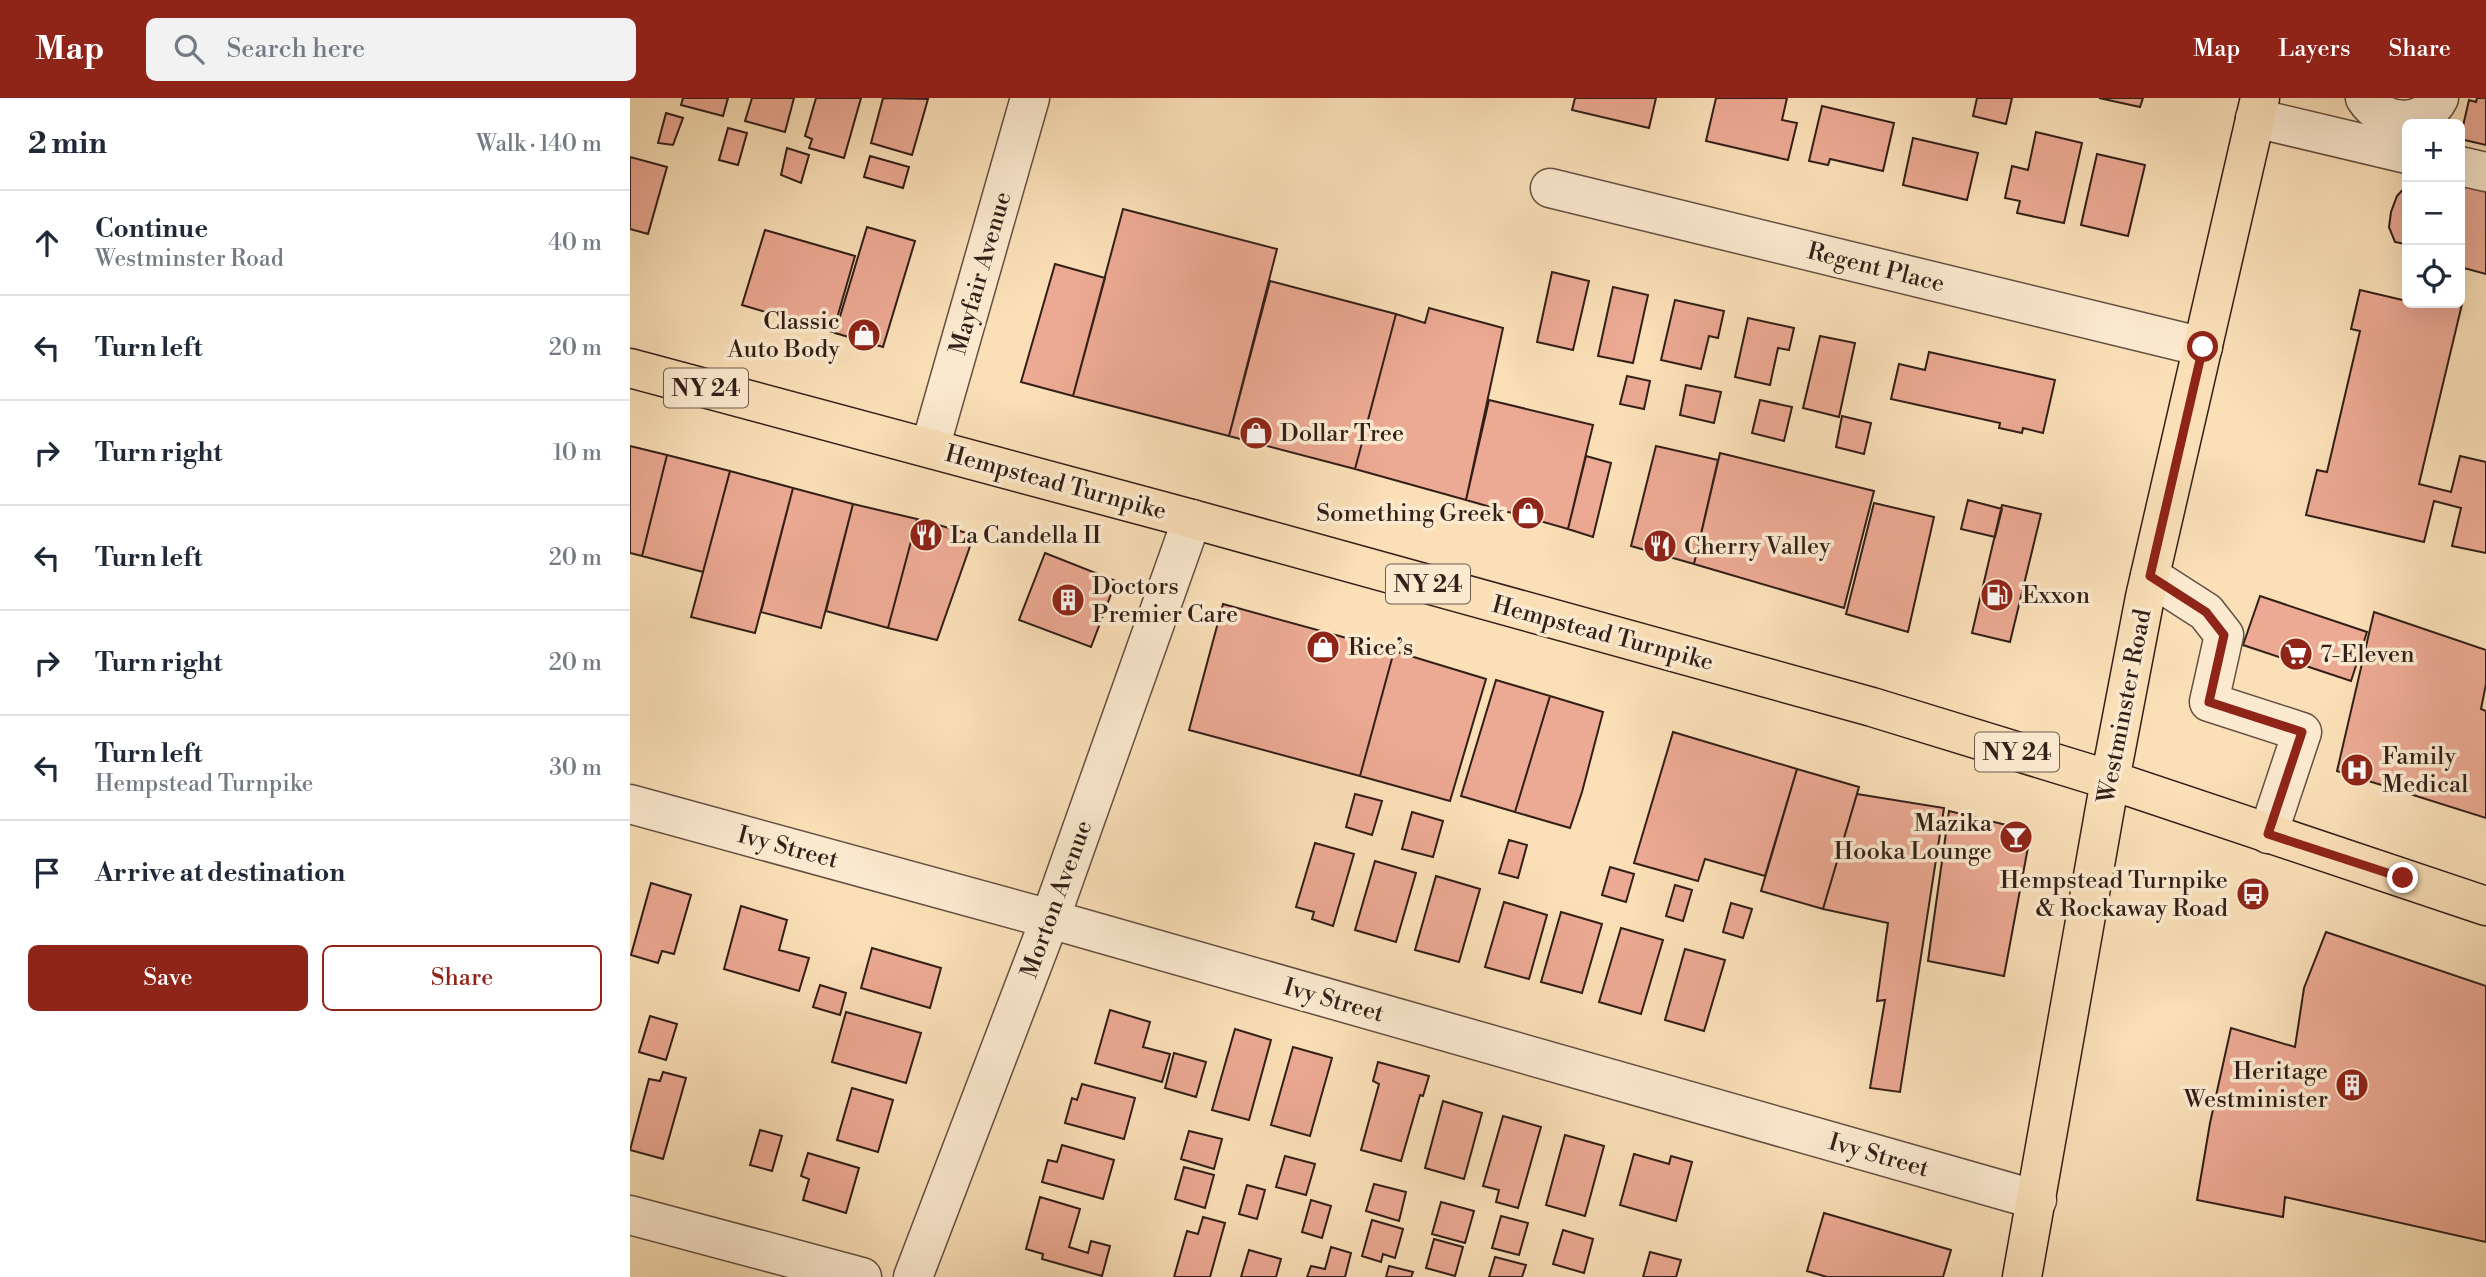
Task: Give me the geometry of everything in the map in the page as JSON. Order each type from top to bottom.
[{"type":"main road","name":"Westminster Road","points":[[2022,1277],[2110,780],[2150,576],[2257,108]]},
{"type":"main road","name":"Hempstead Turnpike","points":[[630,368],[1192,519],[1872,707],[2110,780],[2486,906]]},
{"type":"street","name":"Mayfair Avenue","points":[[930,448],[1030,98]]},
{"type":"street","points":[[2365,98],[2376,111],[2387,118],[2401,121],[2415,119],[2427,113],[2439,98]]},
{"type":"street","points":[[2257,108],[2402,152]]},
{"type":"street","points":[[2465,167],[2486,173]]},
{"type":"street","name":"Regent Place","points":[[1550,188],[2203,347]]},
{"type":"street","name":"Morton Avenue","points":[[914,1277],[1049,919],[1192,519]]},
{"type":"street","points":[[2150,576],[2206,612],[2224,635],[2209,702],[2302,732],[2268,834]]},
{"type":"street","name":"Ivy Street","points":[[630,804],[1049,919],[2037,1200]]},
{"type":"street","points":[[630,1215],[862,1277]]},
{"type":"building","points":[[683,98],[728,98],[723,116],[681,105]]},
{"type":"building","points":[[752,98],[794,98],[785,132],[745,121]]},
{"type":"building","points":[[816,98],[861,98],[844,158],[809,148],[812,139],[805,136]]},
{"type":"building","points":[[883,98],[928,99],[912,155],[871,143]]},
{"type":"building","points":[[1575,98],[1656,98],[1649,128],[1572,110]]},
{"type":"building","points":[[1716,98],[1787,98],[1782,120],[1797,123],[1788,160],[1706,141]]},
{"type":"building","points":[[1977,98],[2012,98],[2006,124],[1973,116]]},
{"type":"building","points":[[2099,98],[2143,98],[2140,107]]},
{"type":"building","points":[[2477,98],[2486,98],[2486,145],[2465,140],[2465,119],[2469,100],[2476,102]]},
{"type":"building","points":[[1822,106],[1894,123],[1883,171],[1830,159],[1828,165],[1809,161]]},
{"type":"building","points":[[666,113],[683,118],[673,145],[658,143]]},
{"type":"building","points":[[728,128],[747,133],[738,165],[719,160]]},
{"type":"building","points":[[2036,132],[2082,143],[2064,223],[2017,213],[2020,201],[2005,198],[2012,166],[2028,170]]},
{"type":"building","points":[[1913,138],[1978,153],[1967,200],[1903,185]]},
{"type":"building","points":[[787,148],[809,155],[801,183],[781,175]]},
{"type":"building","points":[[2097,154],[2145,165],[2128,236],[2081,225]]},
{"type":"building","points":[[870,156],[909,167],[903,188],[864,177]]},
{"type":"building","points":[[630,157],[667,167],[648,234],[630,229]]},
{"type":"building","points":[[2465,186],[2486,191],[2486,274],[2465,268]]},
{"type":"building","points":[[2402,190],[2402,243],[2395,242],[2389,227],[2397,196]]},
{"type":"building","points":[[1123,209],[1277,249],[1229,436],[1073,396]]},
{"type":"building","points":[[867,227],[915,241],[883,347],[835,333]]},
{"type":"building","points":[[765,230],[855,256],[833,332],[742,305]]},
{"type":"building","points":[[1055,264],[1105,278],[1073,396],[1021,382]]},
{"type":"building","points":[[1552,272],[1589,281],[1573,350],[1537,342]]},
{"type":"building","points":[[1270,281],[1396,314],[1355,469],[1229,436]]},
{"type":"building","points":[[1613,287],[1648,295],[1633,363],[1598,356]]},
{"type":"building","points":[[2360,290],[2402,300],[2402,308],[2461,308],[2419,484],[2451,492],[2460,456],[2486,462],[2486,553],[2452,546],[2461,508],[2434,501],[2424,542],[2306,515],[2317,470],[2327,472],[2360,331],[2351,329]]},
{"type":"building","points":[[1675,300],[1724,311],[1718,338],[1709,336],[1701,369],[1661,360]]},
{"type":"building","points":[[1429,308],[1503,328],[1466,500],[1355,469],[1396,314],[1425,323]]},
{"type":"building","points":[[1748,318],[1794,328],[1789,350],[1778,348],[1770,385],[1735,377]]},
{"type":"building","points":[[1820,336],[1855,343],[1839,417],[1803,408]]},
{"type":"building","points":[[1929,352],[2055,380],[2043,433],[2023,428],[2022,433],[1999,428],[2000,423],[1891,399],[1899,364],[1925,370]]},
{"type":"building","points":[[1627,376],[1650,381],[1644,409],[1620,404]]},
{"type":"building","points":[[1686,385],[1721,392],[1714,423],[1680,415]]},
{"type":"building","points":[[1489,400],[1593,425],[1568,529],[1466,500]]},
{"type":"building","points":[[1760,400],[1792,407],[1784,441],[1752,433]]},
{"type":"building","points":[[1842,416],[1871,423],[1864,454],[1836,447]]},
{"type":"building","points":[[630,446],[667,455],[642,556],[630,553]]},
{"type":"building","points":[[1656,446],[1718,460],[1694,564],[1631,546]]},
{"type":"building","points":[[1720,453],[1874,491],[1844,608],[1694,564]]},
{"type":"building","points":[[667,455],[730,471],[703,572],[642,556]]},
{"type":"building","points":[[1586,456],[1611,463],[1593,537],[1568,529]]},
{"type":"building","points":[[730,471],[793,488],[755,633],[691,617]]},
{"type":"building","points":[[793,488],[853,504],[821,628],[761,612]]},
{"type":"building","points":[[1968,500],[2002,509],[1995,537],[1961,529]]},
{"type":"building","points":[[1874,503],[1934,517],[1908,632],[1846,614]]},
{"type":"building","points":[[853,504],[917,519],[888,628],[826,611]]},
{"type":"building","points":[[2002,505],[2041,514],[2010,642],[1972,633]]},
{"type":"building","points":[[917,519],[974,535],[937,640],[888,628]]},
{"type":"building","name":"Doctors Premier Care","points":[[1045,553],[1116,581],[1091,647],[1019,620]]},
{"type":"building","points":[[2260,596],[2367,632],[2351,681],[2243,645]]},
{"type":"building","points":[[1223,604],[1394,651],[1360,776],[1189,730]]},
{"type":"building","points":[[2374,612],[2486,650],[2486,684],[2481,709],[2486,711],[2486,818],[2337,771]]},
{"type":"building","points":[[1394,651],[1486,679],[1450,801],[1360,776]]},
{"type":"building","points":[[1496,680],[1550,696],[1515,812],[1461,796]]},
{"type":"building","points":[[1550,696],[1603,712],[1570,828],[1515,812]]},
{"type":"building","points":[[1673,732],[1797,769],[1765,876],[1705,859],[1698,881],[1634,863]]},
{"type":"building","points":[[1797,769],[1859,787],[1823,909],[1761,891]]},
{"type":"building","points":[[1355,794],[1382,801],[1372,835],[1346,827]]},
{"type":"building","points":[[1857,794],[1944,808],[1900,1092],[1870,1088],[1885,1000],[1877,1001],[1888,923],[1823,909]]},
{"type":"building","points":[[1949,811],[2031,831],[2004,976],[1928,961]]},
{"type":"building","points":[[1412,812],[1443,821],[1433,857],[1402,849]]},
{"type":"building","points":[[1509,840],[1527,845],[1518,878],[1499,873]]},
{"type":"building","points":[[1315,843],[1354,854],[1333,926],[1312,919],[1314,912],[1296,907]]},
{"type":"building","points":[[1375,861],[1416,873],[1396,942],[1355,930]]},
{"type":"building","points":[[1610,867],[1634,874],[1626,902],[1602,895]]},
{"type":"building","points":[[1436,876],[1480,889],[1459,962],[1415,950]]},
{"type":"building","points":[[651,883],[691,895],[674,954],[662,951],[658,963],[631,955]]},
{"type":"building","points":[[1675,885],[1692,890],[1683,921],[1666,916]]},
{"type":"building","points":[[1504,902],[1547,915],[1529,979],[1485,967]]},
{"type":"building","points":[[1731,903],[1752,909],[1743,938],[1723,932]]},
{"type":"building","points":[[741,906],[787,920],[779,950],[809,958],[799,991],[724,969]]},
{"type":"building","points":[[1561,912],[1602,924],[1582,993],[1541,982]]},
{"type":"building","points":[[1621,928],[1663,940],[1641,1014],[1599,1002]]},
{"type":"building","name":"Heritage Westminister","points":[[2326,932],[2486,986],[2486,1242],[2285,1197],[2283,1217],[2197,1200],[2210,1123],[2231,1028],[2295,1047],[2304,988]]},
{"type":"building","points":[[872,948],[941,968],[930,1008],[861,988]]},
{"type":"building","points":[[1685,949],[1725,960],[1704,1031],[1665,1020]]},
{"type":"building","points":[[820,985],[846,993],[840,1015],[813,1007]]},
{"type":"building","points":[[1110,1010],[1150,1022],[1143,1047],[1170,1054],[1162,1082],[1095,1063]]},
{"type":"building","points":[[846,1012],[921,1033],[906,1083],[832,1062]]},
{"type":"building","points":[[650,1016],[677,1024],[666,1060],[639,1052]]},
{"type":"building","points":[[1235,1029],[1271,1040],[1249,1120],[1212,1110]]},
{"type":"building","points":[[1293,1047],[1332,1058],[1310,1136],[1271,1125]]},
{"type":"building","points":[[1174,1053],[1206,1062],[1196,1097],[1165,1088]]},
{"type":"building","points":[[1378,1062],[1429,1076],[1423,1096],[1420,1095],[1401,1161],[1361,1150],[1379,1084],[1373,1081]]},
{"type":"building","points":[[663,1072],[686,1078],[663,1159],[630,1150],[649,1079],[660,1081]]},
{"type":"building","points":[[1082,1084],[1135,1098],[1124,1139],[1065,1123],[1072,1098],[1077,1100]]},
{"type":"building","points":[[852,1088],[893,1100],[878,1152],[837,1140]]},
{"type":"building","points":[[1443,1101],[1482,1113],[1464,1179],[1425,1168]]},
{"type":"building","points":[[1503,1116],[1541,1127],[1518,1208],[1496,1202],[1499,1190],[1483,1186]]},
{"type":"building","points":[[760,1130],[782,1136],[772,1171],[750,1165]]},
{"type":"building","points":[[1189,1131],[1222,1139],[1214,1169],[1181,1159]]},
{"type":"building","points":[[1565,1135],[1604,1146],[1585,1216],[1546,1205]]},
{"type":"building","points":[[1062,1145],[1114,1160],[1103,1199],[1042,1182],[1048,1160],[1057,1162]]},
{"type":"building","points":[[808,1153],[859,1168],[846,1213],[803,1200],[809,1179],[801,1176]]},
{"type":"building","points":[[1634,1154],[1669,1164],[1671,1156],[1692,1162],[1676,1221],[1620,1205]]},
{"type":"building","points":[[1285,1156],[1315,1164],[1306,1195],[1276,1187]]},
{"type":"building","points":[[1184,1167],[1214,1175],[1205,1208],[1175,1199]]},
{"type":"building","points":[[1374,1184],[1406,1192],[1399,1221],[1366,1211]]},
{"type":"building","points":[[1247,1185],[1265,1190],[1257,1219],[1239,1214]]},
{"type":"building","points":[[1040,1197],[1080,1209],[1069,1247],[1088,1253],[1091,1241],[1110,1246],[1102,1276],[1042,1259],[1043,1254],[1026,1249]]},
{"type":"building","points":[[1311,1200],[1331,1206],[1322,1238],[1302,1232]]},
{"type":"building","points":[[1441,1202],[1474,1211],[1465,1243],[1432,1234]]},
{"type":"building","points":[[1824,1213],[1951,1250],[1943,1277],[1827,1277],[1807,1271]]},
{"type":"building","points":[[1501,1216],[1528,1223],[1519,1255],[1492,1248]]},
{"type":"building","points":[[1203,1217],[1225,1223],[1210,1277],[1174,1277],[1187,1231],[1198,1234]]},
{"type":"building","points":[[1372,1220],[1403,1229],[1395,1258],[1383,1254],[1381,1262],[1362,1256]]},
{"type":"building","points":[[1563,1230],[1593,1239],[1584,1273],[1553,1264]]},
{"type":"building","points":[[1434,1239],[1463,1247],[1455,1276],[1426,1268]]},
{"type":"building","points":[[1331,1247],[1351,1253],[1345,1277],[1307,1277],[1311,1266],[1325,1269]]},
{"type":"building","points":[[1249,1250],[1281,1259],[1276,1277],[1241,1277]]},
{"type":"building","points":[[1650,1252],[1681,1260],[1676,1277],[1643,1277]]},
{"type":"building","points":[[1495,1257],[1526,1265],[1522,1277],[1489,1277]]},
{"type":"building","points":[[1389,1266],[1413,1272],[1411,1277],[1386,1277]]},
{"type":"place","name":"Classic Auto Body","points":[[864,335]]},
{"type":"place","name":"Dollar Tree","points":[[1256,433]]},
{"type":"place","name":"Something Greek","points":[[1528,513]]},
{"type":"place","name":"La Candella II","points":[[926,535]]},
{"type":"place","name":"Cherry Valley","points":[[1660,546]]},
{"type":"place","name":"Exxon","points":[[1997,595]]},
{"type":"place","name":"Doctors Premier Care","points":[[1068,600]]},
{"type":"place","name":"Rice’s","points":[[1323,647]]},
{"type":"place","name":"7-Eleven","points":[[2296,654]]},
{"type":"place","name":"Family Medical","points":[[2357,770]]},
{"type":"place","name":"Mazika Hooka Lounge","points":[[2016,837]]},
{"type":"place","name":"Hempstead Turnpike & Rockaway Road","points":[[2253,894]]},
{"type":"place","name":"Heritage Westminister","points":[[2352,1085]]},
{"type":"route","points":[[2203,347],[2150,576],[2206,612],[2224,635],[2209,702],[2302,732],[2268,834],[2403,878]]}]
